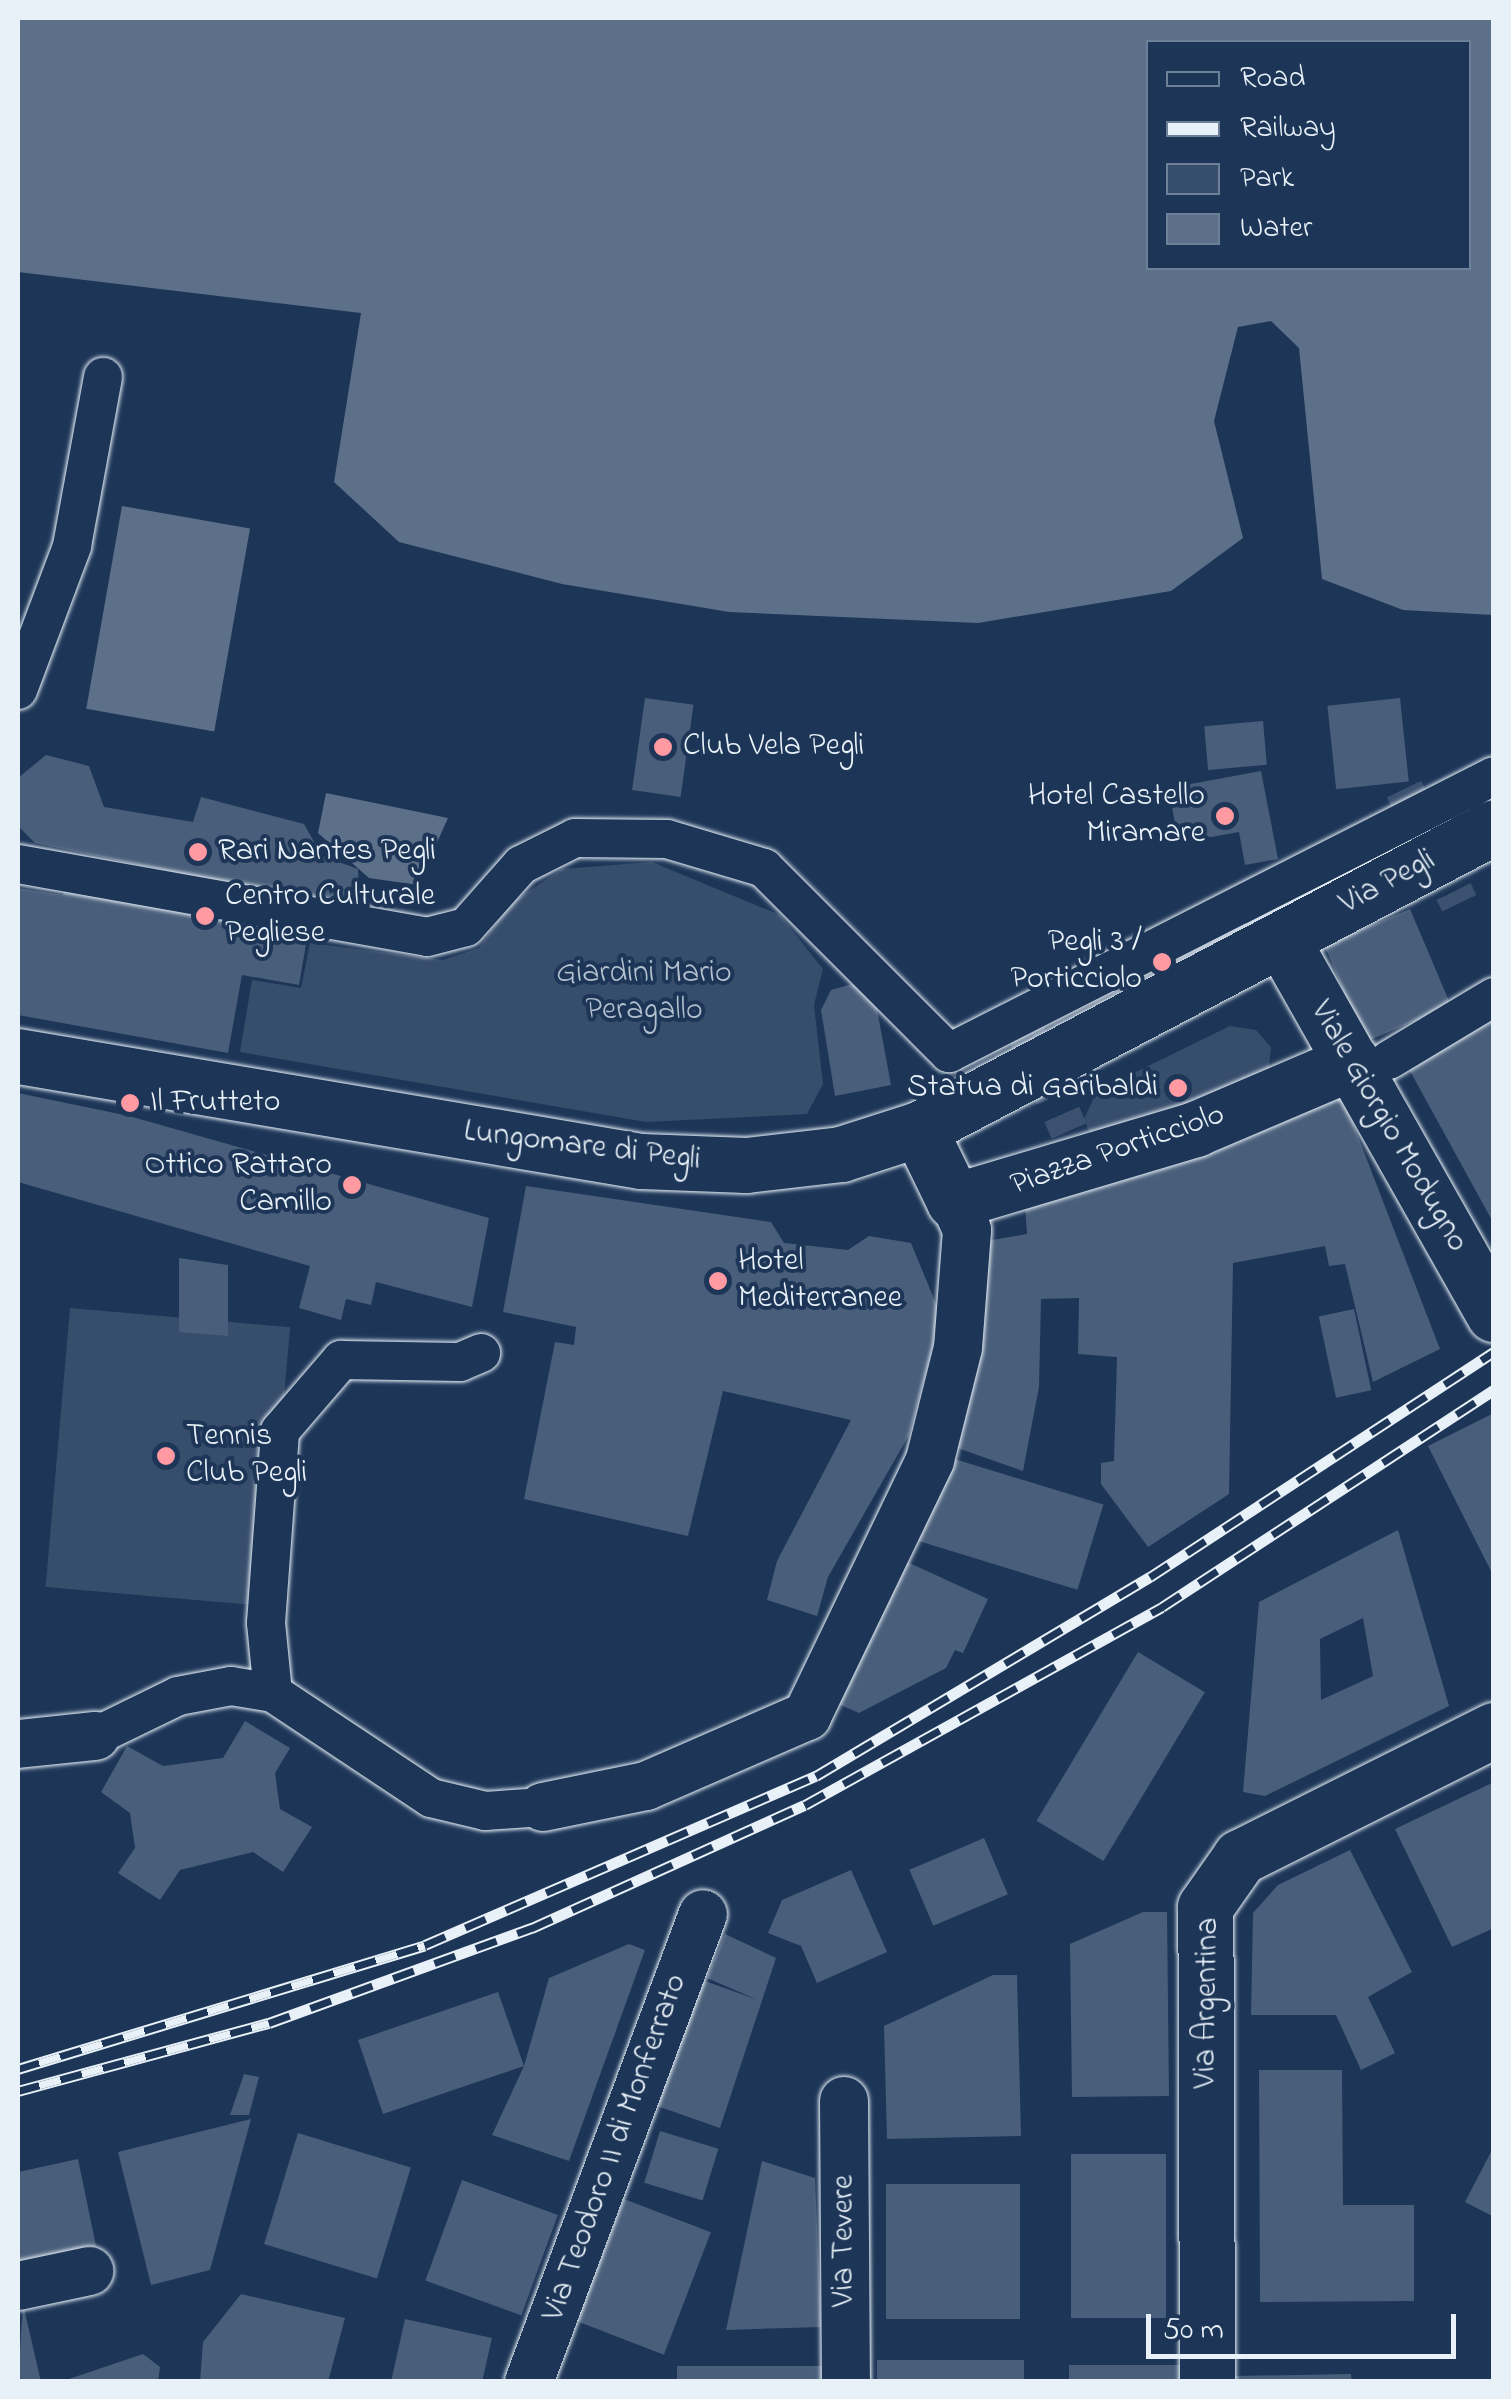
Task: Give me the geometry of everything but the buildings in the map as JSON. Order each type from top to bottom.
[{"type":"street","points":[[18,690],[72,546],[103,376]]},
{"type":"street","points":[[18,864],[427,937],[466,927],[521,864],[575,838],[666,838],[764,868],[949,1053],[1016,1025],[1494,776]]},
{"type":"street","name":"Via Pegli","points":[[1282,940],[1494,827]]},
{"type":"street","name":"Viale Giorgio Modugno","points":[[1282,940],[1370,1061],[1494,1314]]},
{"type":"street","name":"Lungomare di Pegli","points":[[18,1056],[640,1161],[746,1165],[841,1154],[919,1130],[1282,940]]},
{"type":"street","points":[[872,977],[910,978]]},
{"type":"street","points":[[1370,1061],[1494,996]]},
{"type":"street","name":"Piazza Porticciolo","points":[[954,1200],[1195,1129],[1370,1061]]},
{"type":"street","points":[[18,1744],[96,1736],[178,1696],[232,1686],[273,1693],[431,1798],[485,1811],[542,1806],[646,1786],[808,1716],[930,1460],[958,1348],[966,1230],[919,1130]]},
{"type":"street","points":[[273,1693],[266,1623],[280,1431],[341,1360],[460,1362],[481,1353]]},
{"type":"street","name":"Via Argentina","points":[[1207,2382],[1205,1908],[1240,1856],[1494,1730]]},
{"type":"street","name":"Via Teodoro II di Monferrato","points":[[528,2382],[703,1914]]},
{"type":"street","name":"Via Tevere","points":[[844,2102],[846,2382]]},
{"type":"street","points":[[18,2286],[89,2270]]},
{"type":"green space","name":"Giardini Mario Peragallo","points":[[652,862],[780,915],[823,969],[814,1005],[823,1084],[807,1114],[646,1122],[240,1052],[252,980],[301,988],[310,943],[443,960],[479,948],[511,903],[562,869]]},
{"type":"green space","points":[[1230,1026],[1256,1030],[1271,1047],[1268,1076],[1101,1138],[1089,1131],[1084,1119],[1097,1091]]},
{"type":"green space","name":"Tennis Club Pegli","points":[[70,1308],[290,1327],[266,1606],[46,1587]]},
{"type":"water","points":[[18,18],[1493,18],[1493,615],[1403,610],[1322,579],[1299,348],[1271,321],[1238,327],[1214,421],[1243,538],[1171,591],[978,623],[729,612],[562,584],[399,542],[334,482],[361,313],[18,272]]},
{"type":"water","points":[[122,506],[250,529],[214,731],[86,709]]},
{"type":"water","points":[[326,793],[448,818],[418,885],[369,878],[318,833]]},
{"type":"tunnel","points":[[1404,789],[1459,903]]},
{"type":"tunnel","points":[[1016,1010],[1069,1131]]},
{"type":"railway","points":[[18,2069],[425,1945],[816,1776],[1150,1577],[1494,1352]]},
{"type":"railway","points":[[18,2091],[269,2023],[532,1928],[805,1805],[1162,1607],[1494,1390]]},
{"type":"place","name":"Club Vela Pegli","points":[[663,747]]},
{"type":"place","name":"Hotel Castello Miramare","points":[[1225,816]]},
{"type":"place","name":"Rari Nantes Pegli","points":[[198,852]]},
{"type":"place","name":"Centro Culturale Pegliese","points":[[205,916]]},
{"type":"place","name":"Pegli 3 / Porticciolo","points":[[1162,962]]},
{"type":"place","name":"Statua di Garibaldi","points":[[1178,1088]]},
{"type":"place","name":"Il Frutteto","points":[[130,1103]]},
{"type":"place","name":"Ottico Rattaro Camillo","points":[[352,1185]]},
{"type":"place","name":"Hotel Mediterranee","points":[[718,1281]]},
{"type":"place","name":"Tennis Club Pegli","points":[[166,1456]]}]
